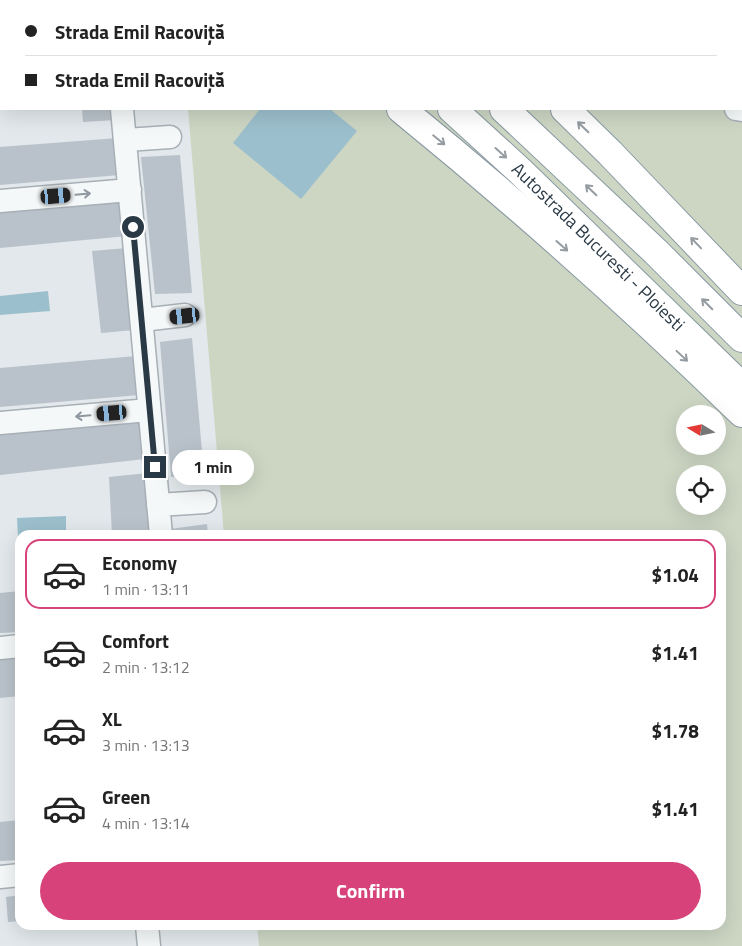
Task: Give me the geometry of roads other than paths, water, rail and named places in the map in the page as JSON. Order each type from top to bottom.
[{"type":"highway","points":[[402,110],[467,163],[585,266],[742,413]]},
{"type":"highway","name":"Autostrada Bucuresti - Ploiesti","points":[[453,110],[520,171],[742,387]]},
{"type":"highway","name":"Autostrada Bucuresti - Ploiesti","points":[[505,110],[656,252],[742,338]]},
{"type":"highway","points":[[566,110],[610,153],[742,291]]},
{"type":"street","points":[[122,110],[160,530]]},
{"type":"street","points":[[126,140],[170,136]]},
{"type":"street","points":[[0,201],[130,190]]},
{"type":"street","points":[[142,320],[185,316]]},
{"type":"street","points":[[0,423],[149,410]]},
{"type":"street","points":[[158,505],[205,502]]},
{"type":"street","points":[[0,648],[15,646]]},
{"type":"street","points":[[0,877],[15,876]]},
{"type":"street","points":[[148,930],[149,946]]},
{"type":"water","points":[[259,110],[331,110],[357,131],[301,199],[233,143]]},
{"type":"water","points":[[48,291],[50,311],[0,315],[0,296]]},
{"type":"water","points":[[66,516],[66,530],[18,530],[17,518]]}]
